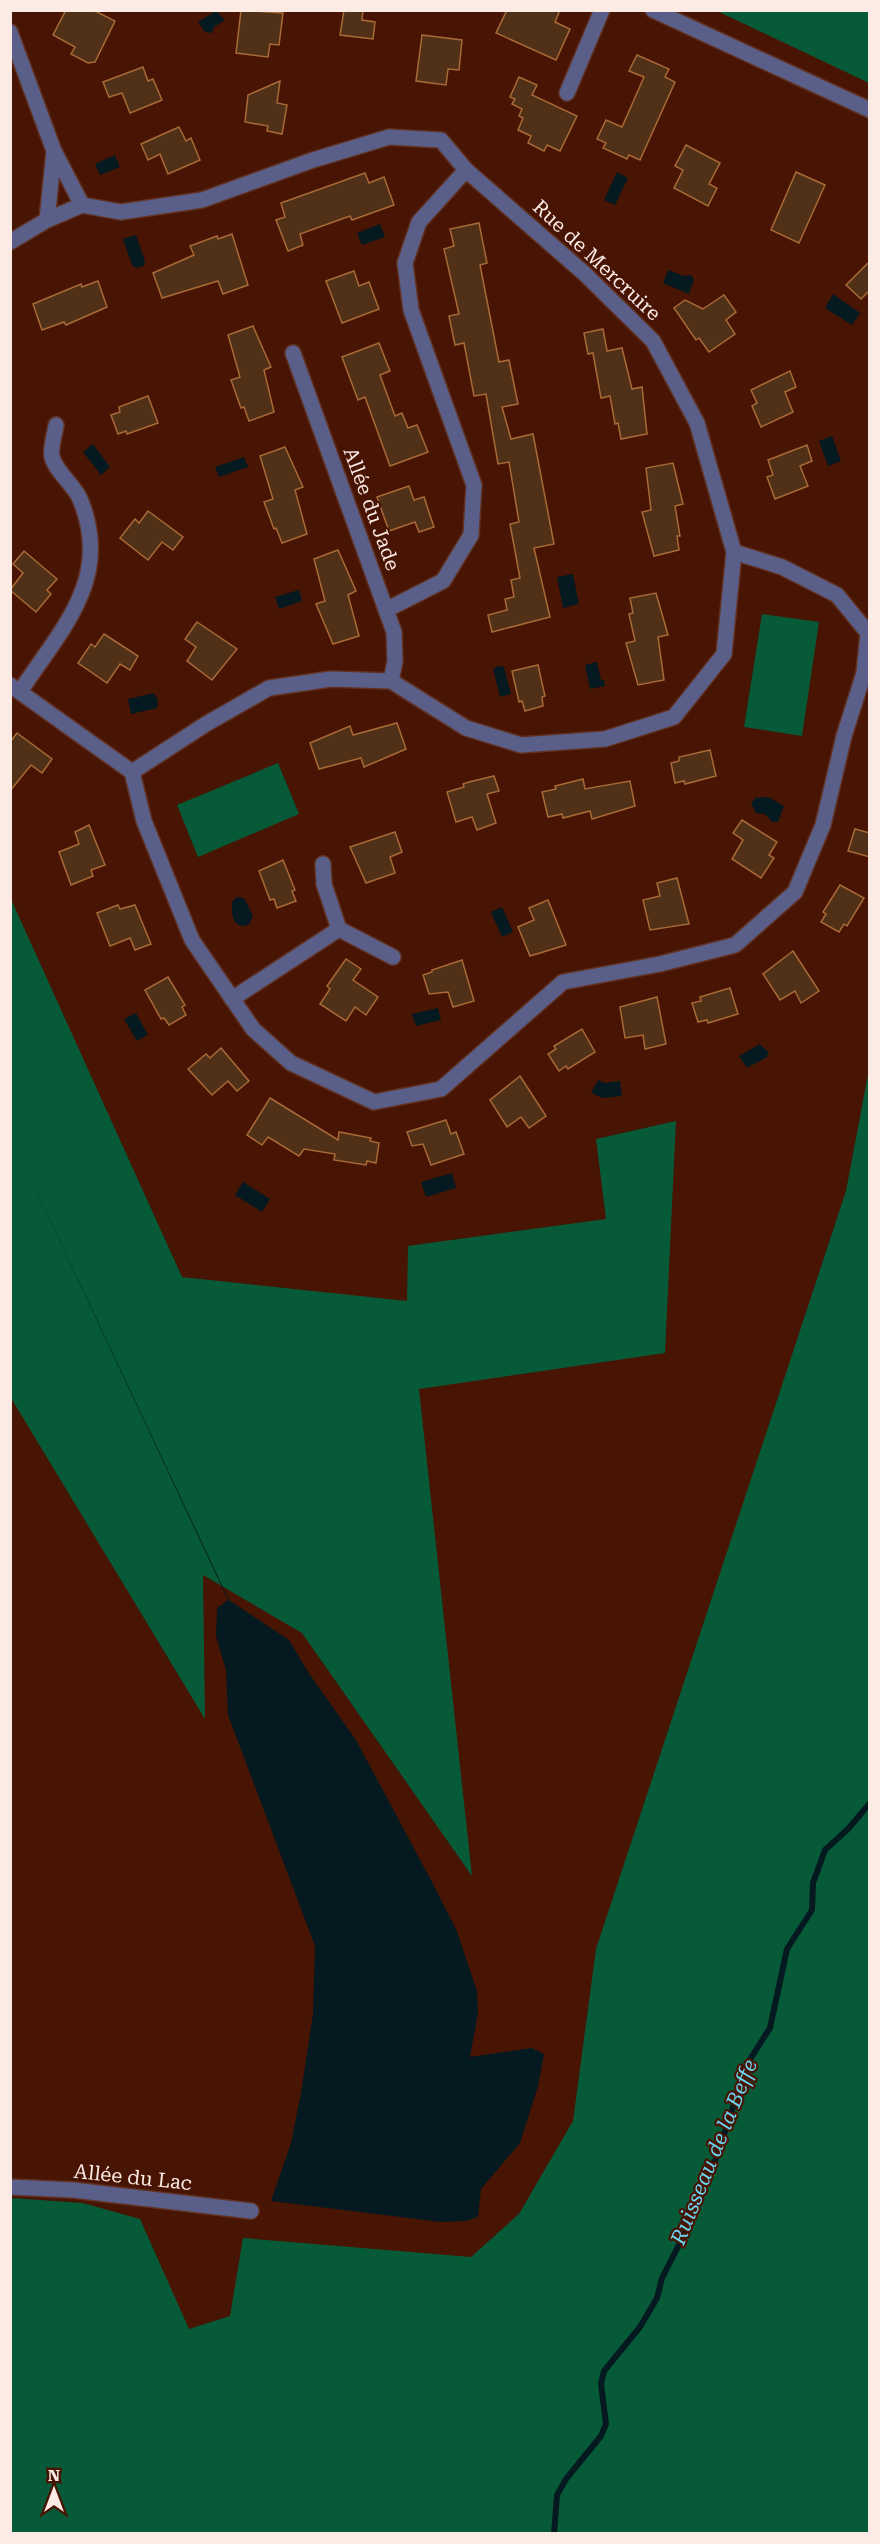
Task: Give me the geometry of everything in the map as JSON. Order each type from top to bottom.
[{"type":"street","points":[[567,93],[602,10]]},
{"type":"street","points":[[652,10],[870,110]]},
{"type":"street","points":[[10,32],[54,151],[82,205],[47,220],[10,242]]},
{"type":"street","name":"Rue de Mercruire","points":[[82,205],[122,212],[202,200],[313,160],[389,137],[441,140],[466,170],[585,274],[653,340],[697,423],[734,552],[724,654],[674,717],[605,739],[521,745],[466,728],[391,681]]},
{"type":"street","points":[[47,220],[54,151]]},
{"type":"street","points":[[386,610],[443,581],[471,535],[474,485],[411,310],[405,263],[418,222],[466,170]]},
{"type":"street","name":"Allée du Jade","points":[[293,353],[394,632],[395,661],[391,681]]},
{"type":"street","points":[[56,425],[52,457],[79,496],[87,517],[90,527],[91,566],[80,601],[16,687],[132,772],[144,821],[192,940],[253,1029],[291,1063],[374,1102],[441,1089],[563,982],[660,964],[735,945],[795,892],[823,825],[844,736],[864,673],[869,632],[837,595],[782,567],[734,552]]},
{"type":"street","points":[[132,772],[206,724],[269,688],[331,679],[391,681]]},
{"type":"street","points":[[323,864],[324,884],[339,929],[393,957]]},
{"type":"street","points":[[232,999],[339,929]]},
{"type":"street","name":"Allée du Lac","points":[[10,2187],[73,2190],[251,2211]]},
{"type":"green space","points":[[717,11],[869,11],[869,83]]},
{"type":"green space","points":[[762,614],[819,622],[802,736],[744,727]]},
{"type":"green space","points":[[278,763],[299,814],[198,857],[177,805]]},
{"type":"green space","points":[[10,897],[182,1277],[407,1301],[408,1246],[606,1219],[596,1139],[676,1121],[665,1353],[419,1389],[472,1876],[302,1633],[203,1575],[205,1719],[11,1398]]},
{"type":"green space","points":[[869,1069],[869,2533],[11,2533],[11,2198],[83,2203],[140,2219],[189,2329],[230,2316],[243,2238],[471,2257],[519,2214],[573,2121],[596,1949],[846,1191]]},
{"type":"water","points":[[216,11],[225,20],[214,27],[212,33],[205,32],[198,22]]},
{"type":"water","points":[[115,155],[120,167],[100,175],[95,164]]},
{"type":"water","points":[[617,172],[628,178],[615,205],[604,200]]},
{"type":"water","points":[[380,224],[385,237],[362,245],[357,233]]},
{"type":"water","points":[[136,235],[145,261],[144,266],[136,268],[132,265],[123,239]]},
{"type":"water","points":[[668,270],[684,276],[691,275],[694,280],[689,294],[663,283]]},
{"type":"water","points":[[833,294],[860,313],[852,325],[825,308]]},
{"type":"water","points":[[832,436],[841,461],[828,466],[819,441]]},
{"type":"water","points":[[93,444],[110,467],[101,475],[83,452]]},
{"type":"water","points":[[244,457],[248,467],[219,477],[215,467]]},
{"type":"water","points":[[573,574],[579,604],[563,608],[557,577]]},
{"type":"water","points":[[299,590],[302,601],[279,609],[275,597]]},
{"type":"water","points":[[597,662],[601,680],[604,680],[605,686],[590,689],[585,665]]},
{"type":"water","points":[[498,666],[504,667],[511,694],[500,697],[493,669]]},
{"type":"water","points":[[154,693],[158,700],[157,708],[131,714],[128,699]]},
{"type":"water","points":[[768,797],[784,806],[778,822],[772,822],[765,814],[756,813],[751,804],[755,798]]},
{"type":"water","points":[[237,897],[244,898],[253,915],[250,923],[245,926],[237,924],[233,918],[232,902]]},
{"type":"water","points":[[502,907],[513,932],[502,937],[491,912]]},
{"type":"water","points":[[438,1008],[441,1020],[416,1026],[412,1014]]},
{"type":"water","points":[[136,1013],[148,1035],[137,1041],[124,1019]]},
{"type":"water","points":[[760,1044],[769,1053],[767,1057],[747,1068],[739,1056]]},
{"type":"water","points":[[598,1080],[605,1083],[620,1081],[622,1096],[603,1098],[591,1093]]},
{"type":"water","points":[[11,1137],[229,1600],[289,1640],[308,1672],[356,1740],[456,1929],[477,1991],[478,2013],[470,2057],[532,2048],[544,2054],[538,2086],[520,2143],[481,2189],[478,2217],[466,2221],[441,2222],[271,2201],[291,2143],[301,2093],[313,2014],[315,1946],[228,1715],[226,1670],[216,1636],[217,1608],[228,1600]]},
{"type":"water","points":[[452,1173],[456,1188],[426,1197],[421,1182]]},
{"type":"water","points":[[243,1182],[270,1199],[262,1212],[235,1195]]},
{"type":"building","points":[[66,10],[93,10],[115,21],[95,62],[88,63],[71,54],[75,47],[53,35]]},
{"type":"building","points":[[241,10],[283,13],[279,45],[270,44],[268,57],[236,53]]},
{"type":"building","points":[[344,10],[363,10],[362,20],[375,22],[373,39],[340,35]]},
{"type":"building","points":[[507,10],[560,10],[555,22],[570,29],[556,60],[496,33]]},
{"type":"building","points":[[422,35],[462,40],[459,70],[448,69],[446,85],[416,81]]},
{"type":"building","points":[[637,55],[669,69],[665,77],[675,82],[640,160],[629,155],[627,159],[603,148],[606,143],[597,139],[606,120],[622,127],[644,77],[629,71]]},
{"type":"building","points":[[143,67],[148,81],[153,79],[162,100],[130,113],[122,93],[109,97],[103,82]]},
{"type":"building","points":[[519,77],[537,85],[532,95],[577,116],[560,151],[547,145],[544,151],[528,143],[531,136],[518,130],[523,118],[519,116],[522,109],[512,104],[515,99],[510,97]]},
{"type":"building","points":[[280,81],[277,103],[287,105],[282,134],[267,131],[268,126],[245,122],[248,95]]},
{"type":"building","points":[[179,127],[186,141],[191,138],[200,160],[168,174],[160,154],[148,160],[141,144]]},
{"type":"building","points":[[686,145],[720,163],[709,184],[717,188],[708,206],[674,188],[683,170],[675,166]]},
{"type":"building","points":[[796,172],[825,185],[799,243],[771,230]]},
{"type":"building","points":[[365,173],[369,183],[384,177],[394,205],[352,220],[350,216],[300,234],[303,245],[288,251],[276,220],[285,217],[281,203]]},
{"type":"building","points":[[479,223],[487,263],[480,265],[499,362],[509,360],[518,404],[502,407],[511,439],[533,434],[554,544],[534,548],[550,617],[492,632],[488,615],[507,610],[505,599],[514,597],[511,580],[520,578],[510,524],[519,522],[509,462],[498,464],[486,394],[474,396],[464,343],[455,345],[449,316],[459,314],[444,249],[454,246],[450,229]]},
{"type":"building","points":[[232,234],[248,285],[223,294],[218,281],[162,298],[153,273],[194,255],[190,246],[217,236],[218,239]]},
{"type":"building","points":[[870,261],[870,290],[861,299],[846,285]]},
{"type":"building","points":[[354,271],[359,286],[369,282],[379,309],[342,323],[326,281]]},
{"type":"building","points":[[98,281],[107,307],[66,325],[64,322],[42,330],[33,304],[81,284],[82,287]]},
{"type":"building","points":[[724,295],[736,312],[726,320],[735,334],[709,352],[699,338],[696,340],[674,308],[685,300],[703,309]]},
{"type":"building","points":[[253,326],[271,367],[264,370],[274,412],[249,421],[244,407],[241,408],[231,380],[240,377],[228,335]]},
{"type":"building","points":[[603,329],[607,351],[622,348],[632,389],[642,387],[647,434],[621,439],[618,423],[615,424],[610,396],[601,398],[593,353],[588,354],[584,333]]},
{"type":"building","points":[[379,343],[390,371],[380,375],[395,416],[402,413],[408,428],[417,425],[428,452],[390,466],[365,397],[358,400],[342,357]]},
{"type":"building","points":[[790,371],[796,387],[785,392],[793,412],[761,427],[752,406],[757,403],[751,390]]},
{"type":"building","points":[[148,396],[158,423],[127,434],[126,431],[118,434],[111,415],[120,412],[119,407]]},
{"type":"building","points":[[807,445],[812,461],[800,466],[808,486],[775,499],[767,477],[773,475],[768,460]]},
{"type":"building","points":[[285,447],[303,487],[295,490],[307,534],[282,543],[264,502],[273,499],[260,456]]},
{"type":"building","points":[[673,463],[683,504],[675,506],[680,536],[677,536],[679,550],[654,556],[642,512],[651,510],[646,468]]},
{"type":"building","points":[[409,486],[414,500],[424,497],[434,527],[419,532],[415,522],[389,531],[377,497]]},
{"type":"building","points":[[148,511],[183,537],[173,550],[162,542],[148,560],[120,538],[135,519],[139,523]]},
{"type":"building","points":[[338,550],[356,591],[348,595],[359,636],[333,644],[316,604],[325,601],[314,559]]},
{"type":"building","points":[[24,551],[57,579],[47,590],[51,594],[36,612],[10,590],[23,573],[13,564]]},
{"type":"building","points":[[656,593],[668,635],[658,637],[664,680],[638,685],[626,643],[635,641],[629,614],[633,613],[630,598]]},
{"type":"building","points":[[197,622],[237,649],[212,680],[187,661],[196,647],[185,639]]},
{"type":"building","points":[[104,634],[138,656],[130,670],[120,664],[107,683],[78,663],[91,644],[95,647]]},
{"type":"building","points":[[538,665],[545,696],[542,697],[543,706],[525,711],[522,701],[519,702],[512,671]]},
{"type":"building","points":[[397,723],[406,749],[364,767],[361,758],[319,769],[310,743],[350,726],[353,735]]},
{"type":"building","points":[[17,733],[52,759],[42,773],[31,765],[10,791],[10,742]]},
{"type":"building","points":[[710,750],[716,776],[685,784],[684,781],[675,783],[671,763],[679,761],[679,757]]},
{"type":"building","points":[[494,776],[499,791],[487,794],[496,823],[477,830],[472,817],[456,822],[447,792],[464,787],[463,784]]},
{"type":"building","points":[[583,779],[585,789],[630,781],[635,806],[592,819],[590,811],[563,818],[562,814],[548,817],[542,792]]},
{"type":"building","points":[[742,820],[777,842],[769,855],[774,858],[761,878],[732,859],[743,840],[733,833]]},
{"type":"building","points":[[89,825],[105,865],[91,870],[93,876],[71,885],[59,852],[79,844],[75,832]]},
{"type":"building","points":[[855,829],[870,833],[870,857],[848,851]]},
{"type":"building","points":[[395,832],[402,852],[390,857],[395,873],[366,883],[350,847]]},
{"type":"building","points":[[283,860],[295,890],[292,891],[296,901],[277,908],[274,899],[270,900],[259,871]]},
{"type":"building","points":[[677,878],[689,924],[650,930],[643,900],[660,896],[657,883]]},
{"type":"building","points":[[840,885],[864,898],[847,926],[844,924],[839,932],[821,922],[826,914],[823,912]]},
{"type":"building","points":[[548,900],[566,945],[530,956],[518,927],[534,920],[529,908]]},
{"type":"building","points":[[118,905],[120,909],[135,905],[151,944],[135,950],[130,938],[110,946],[97,913]]},
{"type":"building","points":[[793,951],[819,991],[801,1003],[795,991],[780,1000],[763,974]]},
{"type":"building","points":[[346,959],[361,969],[353,980],[378,997],[366,1015],[355,1007],[346,1021],[320,1004],[330,989],[327,986]]},
{"type":"building","points":[[462,960],[474,1001],[453,1007],[448,992],[429,994],[423,975]]},
{"type":"building","points":[[168,977],[185,1005],[182,1007],[186,1015],[169,1025],[164,1018],[161,1019],[145,990]]},
{"type":"building","points":[[730,988],[738,1014],[708,1023],[707,1020],[698,1022],[692,1003],[701,1001],[700,997]]},
{"type":"building","points":[[657,997],[666,1044],[645,1049],[643,1035],[625,1038],[620,1007]]},
{"type":"building","points":[[582,1029],[595,1052],[568,1069],[566,1066],[559,1071],[548,1054],[556,1049],[554,1046]]},
{"type":"building","points":[[221,1048],[249,1081],[237,1091],[228,1081],[212,1095],[188,1069],[206,1054],[210,1058]]},
{"type":"building","points":[[520,1076],[546,1116],[529,1128],[521,1117],[507,1127],[490,1100]]},
{"type":"building","points":[[270,1098],[338,1140],[339,1132],[371,1138],[370,1141],[379,1143],[376,1163],[367,1161],[366,1165],[334,1160],[335,1154],[304,1149],[299,1156],[268,1137],[262,1145],[247,1135]]},
{"type":"building","points":[[446,1120],[451,1134],[456,1132],[464,1154],[431,1165],[423,1144],[412,1146],[407,1132]]},
{"type":"waterway","name":"Ruisseau de la Beffe","points":[[554,2534],[557,2495],[566,2479],[601,2436],[606,2424],[601,2384],[604,2371],[640,2327],[657,2298],[662,2278],[686,2231],[717,2156],[747,2064],[770,2028],[787,1949],[812,1910],[813,1883],[825,1850],[848,1829],[870,1803]]}]
